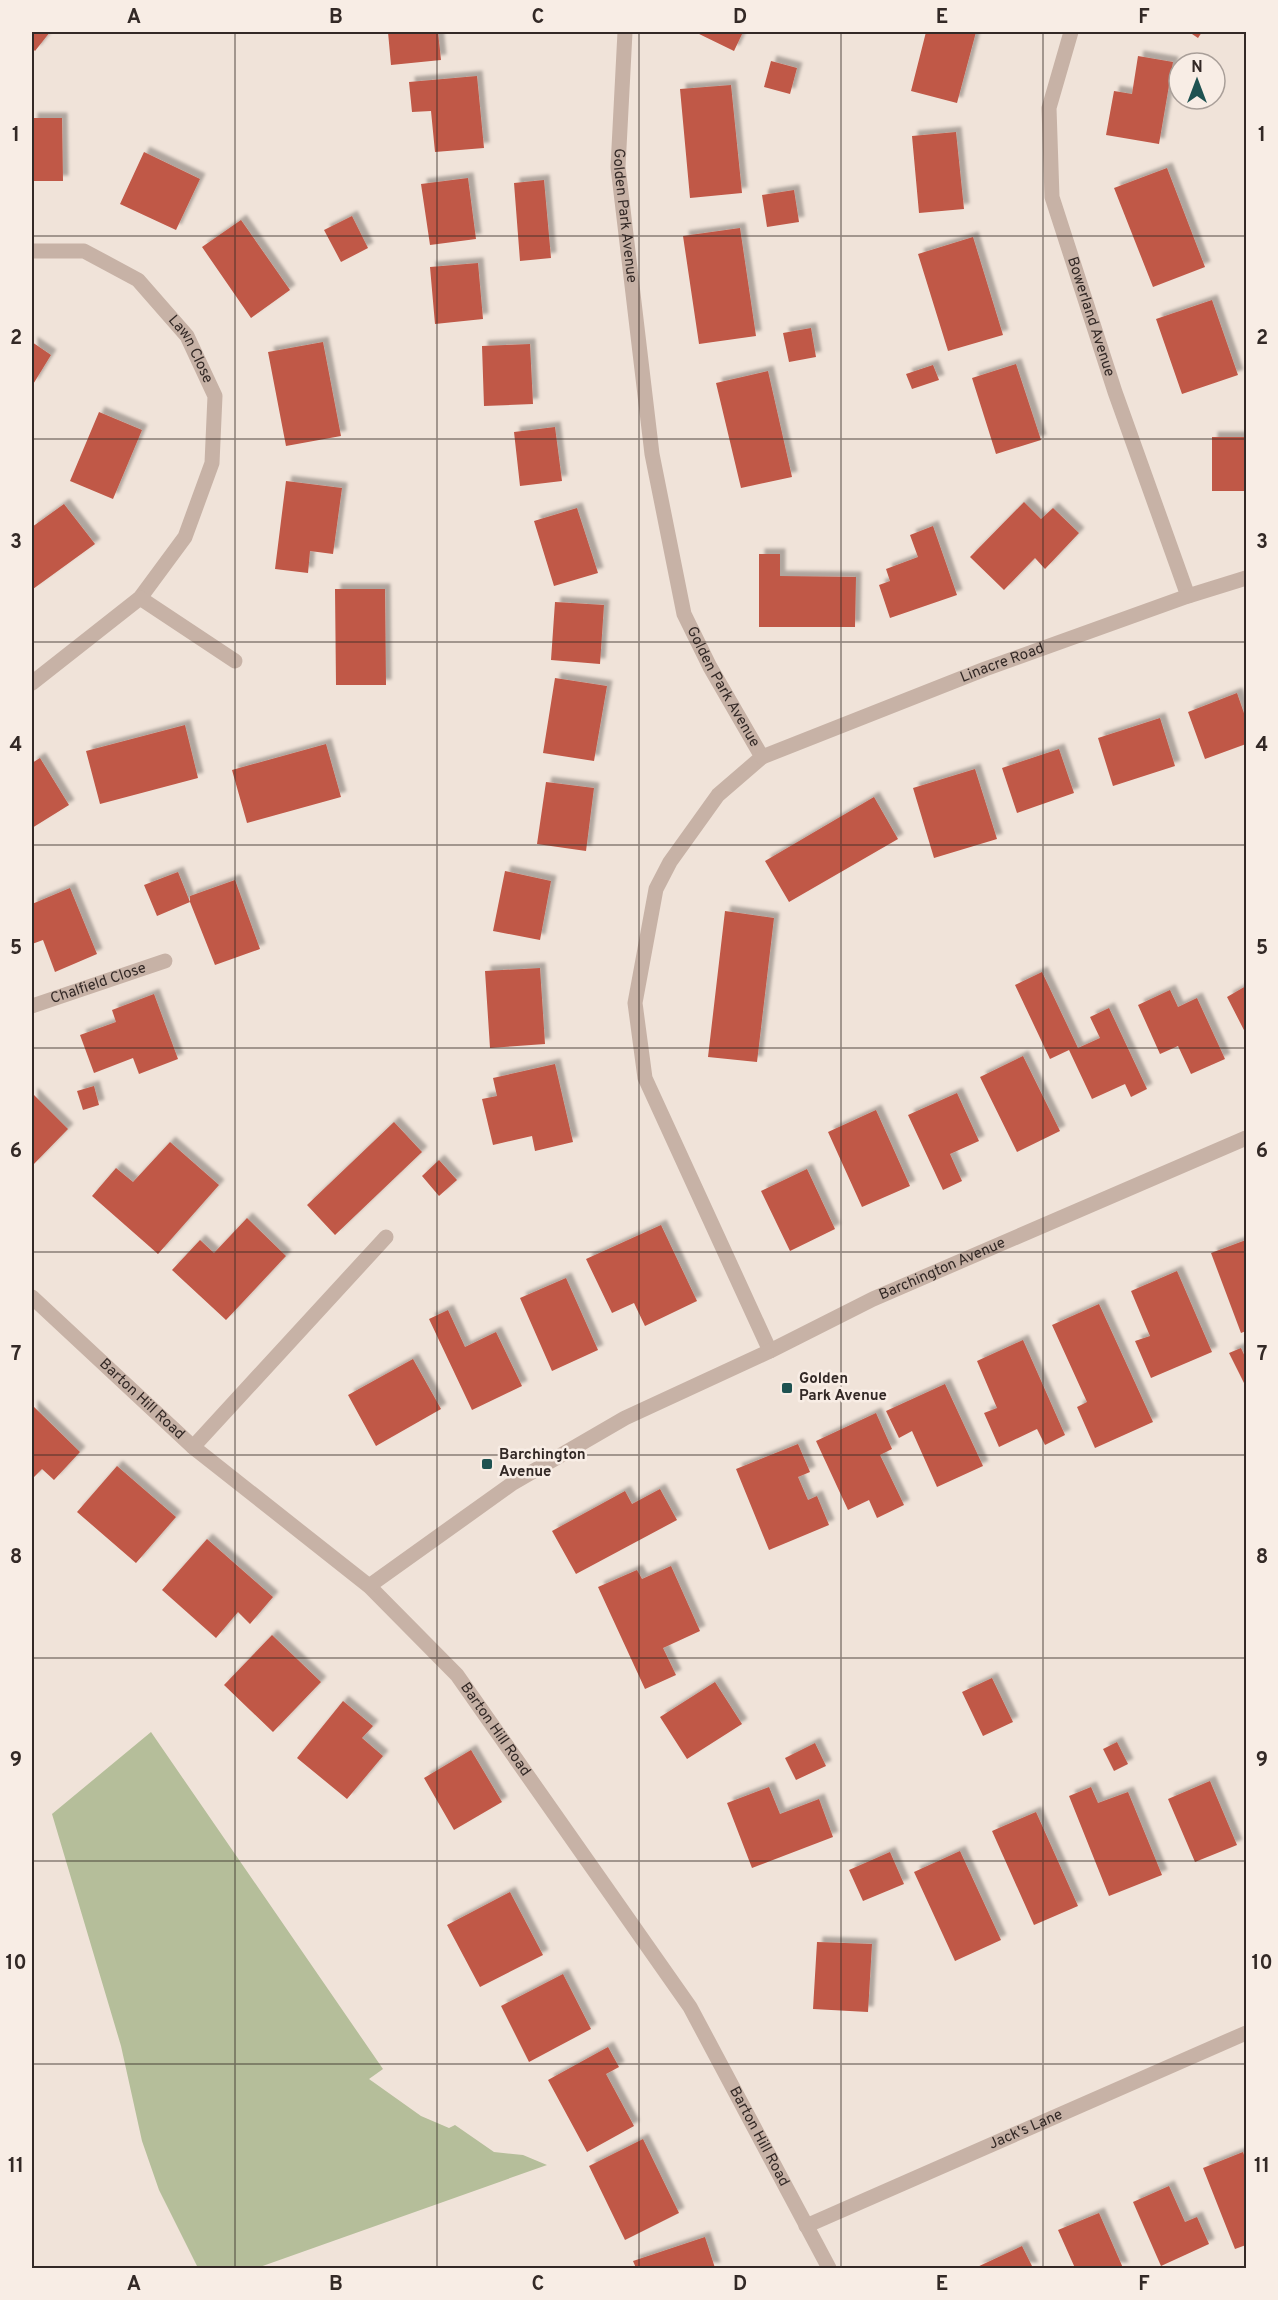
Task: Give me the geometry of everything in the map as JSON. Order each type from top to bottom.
[{"type":"street","name":"Golden Park Avenue","points":[[625,32],[618,167],[652,454],[684,614],[710,667],[762,757],[718,795],[670,862],[656,889],[635,1003],[645,1078],[770,1351]]},
{"type":"street","name":"Bowerland Avenue","points":[[1071,32],[1049,108],[1052,197],[1115,392],[1188,596]]},
{"type":"street","name":"Lawn Close","points":[[32,251],[84,251],[138,279],[187,336],[214,396],[212,463],[185,537],[140,598],[32,682]]},
{"type":"street","name":"Linacre Road","points":[[762,757],[953,681],[1188,596],[1246,578]]},
{"type":"street","points":[[140,598],[235,661]]},
{"type":"street","name":"Chalfield Close","points":[[32,1006],[165,961]]},
{"type":"street","name":"Barchington Avenue","points":[[369,1586],[513,1483],[625,1418],[770,1351],[873,1299],[1246,1138]]},
{"type":"street","points":[[193,1447],[386,1237]]},
{"type":"street","name":"Barton Hill Road","points":[[32,1297],[193,1447],[369,1586],[457,1675],[690,2007],[830,2268]]},
{"type":"street","name":"Jack's Lane","points":[[806,2226],[1246,2033]]},
{"type":"green space","points":[[151,1732],[383,2069],[369,2079],[421,2116],[449,2128],[455,2125],[494,2152],[523,2155],[547,2165],[257,2268],[198,2268],[159,2190],[142,2141],[121,2046],[52,1814]]},
{"type":"building","points":[[32,32],[50,32],[35,51],[32,48]]},
{"type":"building","points":[[388,32],[438,32],[441,60],[391,65]]},
{"type":"building","points":[[695,32],[743,32],[734,51]]},
{"type":"building","points":[[926,32],[976,32],[957,103],[911,91]]},
{"type":"building","points":[[1189,32],[1202,32],[1198,38]]},
{"type":"building","points":[[1138,56],[1167,61],[1167,97],[1159,144],[1106,135],[1114,91],[1132,94]]},
{"type":"building","points":[[771,61],[797,68],[790,94],[764,87]]},
{"type":"building","points":[[477,76],[484,148],[435,152],[431,111],[412,112],[409,82]]},
{"type":"building","points":[[731,85],[742,193],[690,198],[680,89]]},
{"type":"building","points":[[32,118],[62,118],[63,181],[32,181]]},
{"type":"building","points":[[956,132],[964,209],[919,213],[912,136]]},
{"type":"building","points":[[144,152],[200,179],[176,230],[120,204]]},
{"type":"building","points":[[1167,168],[1205,267],[1153,287],[1114,188]]},
{"type":"building","points":[[468,178],[476,239],[430,245],[421,184]]},
{"type":"building","points":[[544,180],[551,258],[520,261],[514,183]]},
{"type":"building","points":[[794,190],[799,222],[767,227],[762,195]]},
{"type":"building","points":[[352,216],[368,248],[341,262],[324,230]]},
{"type":"building","points":[[241,220],[290,290],[251,318],[202,247]]},
{"type":"building","points":[[740,228],[756,336],[699,344],[683,236]]},
{"type":"building","points":[[973,237],[1003,335],[948,351],[918,254]]},
{"type":"building","points":[[478,263],[483,319],[435,324],[430,267]]},
{"type":"building","points":[[1212,300],[1238,375],[1182,394],[1156,319]]},
{"type":"building","points":[[811,328],[816,357],[789,362],[783,333]]},
{"type":"building","points":[[32,342],[51,355],[32,386]]},
{"type":"building","points":[[323,342],[341,436],[286,446],[268,352]]},
{"type":"building","points":[[530,344],[533,404],[484,406],[482,346]]},
{"type":"building","points":[[1016,364],[1041,440],[996,454],[972,378]]},
{"type":"building","points":[[933,365],[939,380],[912,389],[906,374]]},
{"type":"building","points":[[768,371],[792,477],[741,488],[716,383]]},
{"type":"building","points":[[99,412],[142,430],[113,499],[70,481]]},
{"type":"building","points":[[555,427],[562,481],[520,486],[514,432]]},
{"type":"building","points":[[1212,437],[1246,437],[1246,491],[1212,491]]},
{"type":"building","points":[[286,481],[342,488],[333,554],[310,551],[308,573],[275,569]]},
{"type":"building","points":[[1024,502],[1041,519],[1053,508],[1079,533],[1045,569],[1035,558],[1004,590],[970,557]]},
{"type":"building","points":[[64,504],[95,544],[33,589],[32,527]]},
{"type":"building","points":[[577,508],[598,573],[554,586],[534,521]]},
{"type":"building","points":[[933,526],[957,595],[890,618],[879,585],[890,581],[886,569],[918,557],[910,535]]},
{"type":"building","points":[[759,554],[780,554],[780,576],[856,577],[855,627],[759,627]]},
{"type":"building","points":[[335,589],[385,589],[386,685],[336,685]]},
{"type":"building","points":[[555,602],[604,605],[600,664],[551,660]]},
{"type":"building","points":[[555,678],[607,686],[594,761],[543,753]]},
{"type":"building","points":[[1237,693],[1246,719],[1246,744],[1205,759],[1188,712]]},
{"type":"building","points":[[1160,718],[1175,766],[1113,786],[1098,738]]},
{"type":"building","points":[[185,725],[198,778],[100,804],[86,751]]},
{"type":"building","points":[[326,744],[341,797],[247,823],[232,770]]},
{"type":"building","points":[[1059,749],[1074,793],[1017,813],[1002,768]]},
{"type":"building","points":[[40,758],[69,805],[32,828],[32,763]]},
{"type":"building","points":[[975,769],[997,839],[934,858],[913,788]]},
{"type":"building","points":[[546,782],[594,788],[586,851],[537,844]]},
{"type":"building","points":[[874,797],[898,839],[789,902],[765,861]]},
{"type":"building","points":[[505,871],[551,881],[540,940],[493,931]]},
{"type":"building","points":[[178,872],[190,902],[157,916],[144,885]]},
{"type":"building","points":[[235,880],[260,949],[215,965],[190,902],[190,896]]},
{"type":"building","points":[[70,888],[97,954],[55,972],[43,940],[32,944],[32,904]]},
{"type":"building","points":[[725,911],[774,918],[757,1062],[708,1057]]},
{"type":"building","points":[[540,968],[545,1044],[490,1048],[485,971]]},
{"type":"building","points":[[1042,972],[1078,1048],[1100,1038],[1090,1017],[1109,1008],[1147,1089],[1131,1097],[1125,1084],[1092,1099],[1069,1050],[1050,1059],[1015,985]]},
{"type":"building","points":[[1246,986],[1246,1034],[1227,997]]},
{"type":"building","points":[[1170,990],[1178,1007],[1197,998],[1225,1059],[1191,1074],[1178,1046],[1160,1054],[1138,1005]]},
{"type":"building","points":[[154,994],[178,1059],[139,1074],[133,1058],[94,1073],[80,1035],[116,1022],[112,1010]]},
{"type":"building","points":[[1023,1056],[1060,1131],[1017,1152],[980,1077]]},
{"type":"building","points":[[555,1064],[573,1142],[535,1151],[532,1136],[493,1145],[482,1099],[497,1096],[493,1078]]},
{"type":"building","points":[[94,1086],[99,1105],[83,1110],[77,1091]]},
{"type":"building","points":[[32,1093],[68,1129],[32,1166]]},
{"type":"building","points":[[957,1093],[979,1141],[950,1154],[962,1181],[943,1190],[908,1115]]},
{"type":"building","points":[[876,1110],[910,1186],[862,1207],[828,1132]]},
{"type":"building","points":[[394,1122],[422,1152],[335,1235],[307,1205]]},
{"type":"building","points":[[170,1142],[219,1185],[158,1254],[92,1196],[116,1168],[133,1182]]},
{"type":"building","points":[[439,1160],[457,1180],[439,1196],[422,1176]]},
{"type":"building","points":[[807,1169],[835,1229],[790,1251],[761,1191]]},
{"type":"building","points":[[247,1218],[286,1256],[226,1320],[172,1270],[200,1240],[214,1253]]},
{"type":"building","points":[[661,1225],[697,1301],[645,1326],[634,1303],[612,1313],[586,1259]]},
{"type":"building","points":[[1246,1240],[1246,1331],[1241,1333],[1211,1253]]},
{"type":"building","points":[[1177,1271],[1212,1352],[1151,1378],[1135,1341],[1150,1336],[1131,1291]]},
{"type":"building","points":[[566,1278],[598,1350],[552,1371],[520,1298]]},
{"type":"building","points":[[1099,1304],[1153,1422],[1095,1448],[1077,1407],[1087,1402],[1052,1325]]},
{"type":"building","points":[[448,1310],[465,1347],[496,1332],[522,1386],[472,1410],[429,1319]]},
{"type":"building","points":[[1023,1340],[1065,1435],[1045,1445],[1037,1429],[999,1447],[984,1413],[997,1408],[977,1361]]},
{"type":"building","points":[[1241,1348],[1246,1359],[1246,1382],[1244,1383],[1229,1353]]},
{"type":"building","points":[[413,1359],[441,1409],[376,1446],[348,1395]]},
{"type":"building","points":[[945,1384],[983,1466],[937,1487],[912,1431],[899,1438],[886,1411]]},
{"type":"building","points":[[32,1405],[80,1452],[54,1480],[42,1469],[32,1479]]},
{"type":"building","points":[[876,1413],[892,1449],[880,1455],[904,1505],[877,1518],[869,1500],[848,1510],[816,1441]]},
{"type":"building","points":[[798,1444],[810,1472],[798,1477],[808,1500],[817,1496],[829,1525],[769,1550],[736,1469]]},
{"type":"building","points":[[117,1466],[176,1517],[136,1563],[77,1512]]},
{"type":"building","points":[[660,1489],[677,1520],[576,1574],[552,1531],[625,1491],[632,1504]]},
{"type":"building","points":[[207,1539],[273,1597],[250,1624],[238,1612],[216,1638],[162,1590]]},
{"type":"building","points":[[671,1566],[700,1631],[663,1648],[676,1675],[645,1689],[598,1587],[637,1570],[642,1579]]},
{"type":"building","points":[[272,1635],[321,1682],[273,1732],[224,1685]]},
{"type":"building","points":[[992,1678],[1013,1722],[983,1736],[962,1692]]},
{"type":"building","points":[[715,1682],[742,1724],[687,1759],[660,1717]]},
{"type":"building","points":[[343,1701],[373,1726],[362,1738],[383,1756],[347,1799],[297,1758]]},
{"type":"building","points":[[1117,1742],[1128,1764],[1114,1771],[1103,1749]]},
{"type":"building","points":[[815,1743],[826,1766],[796,1780],[785,1758]]},
{"type":"building","points":[[471,1750],[502,1802],[454,1830],[424,1778]]},
{"type":"building","points":[[1210,1781],[1237,1845],[1195,1862],[1168,1799]]},
{"type":"building","points":[[769,1787],[780,1814],[819,1799],[833,1837],[752,1868],[727,1803]]},
{"type":"building","points":[[1091,1787],[1098,1803],[1128,1792],[1162,1875],[1109,1896],[1069,1796]]},
{"type":"building","points":[[1036,1812],[1078,1906],[1034,1925],[992,1831]]},
{"type":"building","points":[[960,1851],[1001,1940],[955,1961],[914,1872]]},
{"type":"building","points":[[890,1852],[904,1884],[863,1901],[849,1870]]},
{"type":"building","points":[[510,1892],[543,1955],[480,1987],[447,1925]]},
{"type":"building","points":[[817,1942],[872,1944],[868,2012],[813,2009]]},
{"type":"building","points":[[563,1974],[591,2029],[529,2062],[501,2006]]},
{"type":"building","points":[[608,2047],[619,2067],[606,2074],[634,2126],[587,2152],[548,2080]]},
{"type":"building","points":[[643,2139],[679,2213],[625,2240],[589,2166]]},
{"type":"building","points":[[1243,2152],[1246,2161],[1246,2245],[1235,2249],[1203,2168]]},
{"type":"building","points":[[1169,2186],[1185,2222],[1197,2217],[1209,2244],[1161,2266],[1133,2202]]},
{"type":"building","points":[[1099,2213],[1123,2268],[1075,2268],[1058,2230]]},
{"type":"building","points":[[705,2237],[715,2268],[636,2268],[633,2261]]},
{"type":"building","points":[[1022,2246],[1033,2268],[975,2268]]},
{"type":"place","name":"Golden Park Avenue","points":[[787,1388]]},
{"type":"place","name":"Barchington Avenue","points":[[487,1464]]}]
